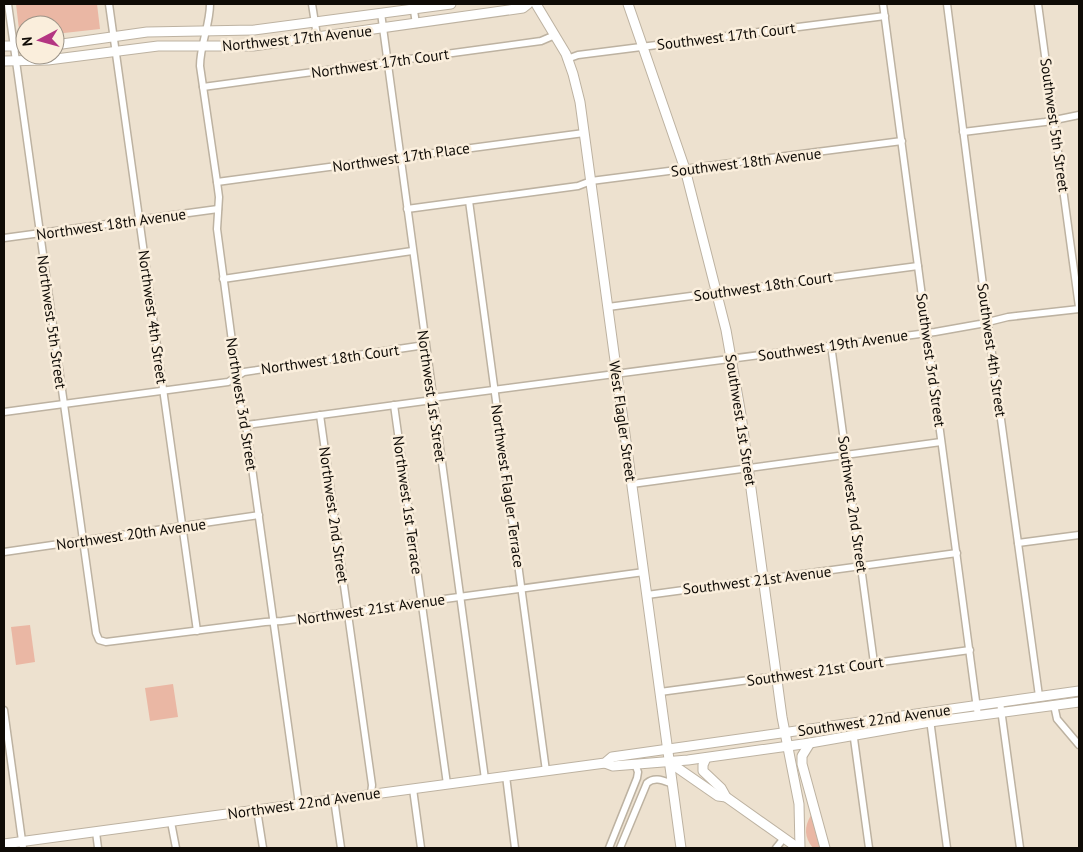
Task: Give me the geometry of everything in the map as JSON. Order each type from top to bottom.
[{"type":"main road","name":"Northwest 17th Avenue","points":[[65,43],[170,31],[245,31],[315,23],[413,6],[451,4]]},
{"type":"main road","name":"Northwest 17th Avenue","points":[[65,58],[158,46],[253,46],[523,8],[528,4]]},
{"type":"main road","name":"West Flagler Street","points":[[536,4],[555,34],[567,59],[578,90],[682,848]]},
{"type":"main road","name":"Southwest 1st Street","points":[[628,4],[685,169],[717,292],[732,359],[776,676],[787,746],[798,796],[799,848]]},
{"type":"main road","points":[[635,23],[636,4]]},
{"type":"main road","name":"Southwest 22nd Avenue","points":[[668,749],[1079,691]]},
{"type":"main road","name":"Southwest 22nd Avenue","points":[[669,762],[810,744],[930,722],[1079,702]]},
{"type":"main road","points":[[810,744],[803,753],[802,760],[810,799],[825,848]]},
{"type":"main road","name":"Northwest 22nd Avenue","points":[[605,763],[612,757],[668,749]]},
{"type":"main road","points":[[706,758],[702,766],[703,771],[721,788],[726,797],[799,848]]},
{"type":"main road","points":[[669,762],[718,796],[726,797]]},
{"type":"main road","name":"Northwest 22nd Avenue","points":[[4,844],[23,845],[96,832],[605,763],[614,766],[669,762]]},
{"type":"main road","points":[[800,830],[807,815],[810,799]]},
{"type":"street","name":"Northwest 5th Street","points":[[8,4],[9,46],[15,59]]},
{"type":"street","name":"Northwest 4th Street","points":[[109,4],[197,631]]},
{"type":"street","name":"Northwest 3rd Street","points":[[210,4],[207,32],[200,60],[217,182],[217,229],[242,416],[246,425],[299,804]]},
{"type":"street","points":[[312,4],[317,36]]},
{"type":"street","name":"Southwest 3rd Street","points":[[883,4],[978,716]]},
{"type":"street","name":"Southwest 4th Street","points":[[947,4],[1039,696]]},
{"type":"street","name":"Southwest 5th Street","points":[[1038,4],[1079,308]]},
{"type":"street","points":[[413,6],[416,24]]},
{"type":"street","name":"Northwest 1st Street","points":[[381,13],[485,779]]},
{"type":"street","name":"Southwest 17th Court","points":[[567,59],[578,55],[884,16]]},
{"type":"street","name":"Northwest 17th Court","points":[[203,86],[541,41],[555,34]]},
{"type":"street","name":"Northwest 5th Street","points":[[17,65],[96,633],[99,640]]},
{"type":"street","points":[[963,132],[1079,115]]},
{"type":"street","name":"Northwest 17th Place","points":[[217,182],[584,133]]},
{"type":"street","name":"Southwest 18th Avenue","points":[[591,181],[902,141]]},
{"type":"street","points":[[407,209],[578,186],[591,181]]},
{"type":"street","name":"Northwest Flagler Terrace","points":[[469,201],[546,771]]},
{"type":"street","name":"Northwest 18th Avenue","points":[[4,238],[218,209]]},
{"type":"street","points":[[223,279],[412,251]]},
{"type":"street","name":"Southwest 18th Court","points":[[608,307],[918,266]]},
{"type":"street","name":"Southwest 19th Avenue","points":[[246,425],[495,389],[927,333],[1008,317],[1079,308]]},
{"type":"street","name":"Northwest 18th Court","points":[[4,412],[228,382],[244,372],[425,345]]},
{"type":"street","name":"Southwest 2nd Street","points":[[831,345],[874,663]]},
{"type":"street","name":"Northwest 1st Terrace","points":[[394,405],[447,784]]},
{"type":"street","name":"Northwest 2nd Street","points":[[320,415],[372,794]]},
{"type":"street","points":[[632,484],[941,442]]},
{"type":"street","name":"Northwest 20th Avenue","points":[[4,552],[259,515]]},
{"type":"street","points":[[1018,543],[1079,535]]},
{"type":"street","name":"Southwest 21st Avenue","points":[[647,595],[957,553]]},
{"type":"street","name":"Northwest 21st Avenue","points":[[99,640],[106,642],[197,631],[644,572]]},
{"type":"street","name":"Southwest 21st Court","points":[[660,692],[970,650]]},
{"type":"street","points":[[1000,702],[1020,848]]},
{"type":"street","points":[[1054,705],[1056,719],[1079,745]]},
{"type":"street","points":[[4,710],[23,845]]},
{"type":"street","points":[[929,712],[947,848]]},
{"type":"street","points":[[852,724],[869,848]]},
{"type":"street","points":[[609,848],[637,778],[636,764]]},
{"type":"street","points":[[506,776],[515,848]]},
{"type":"street","points":[[620,848],[647,783],[652,779],[657,779],[673,784]]},
{"type":"street","points":[[413,788],[421,848]]},
{"type":"street","points":[[334,799],[341,848]]},
{"type":"street","points":[[257,810],[263,848]]},
{"type":"street","points":[[171,822],[176,848]]},
{"type":"street","points":[[96,832],[98,848]]},
{"type":"street","points":[[776,848],[784,838]]},
{"type":"shaded area","points":[[16,4],[97,4],[100,29],[65,33],[65,15],[17,15]]},
{"type":"shaded area","points":[[30,625],[35,662],[16,665],[11,627]]},
{"type":"shaded area","points":[[173,684],[178,717],[150,721],[145,688]]},
{"type":"shaded area","points":[[811,815],[821,848],[813,848],[807,836],[806,828]]}]
